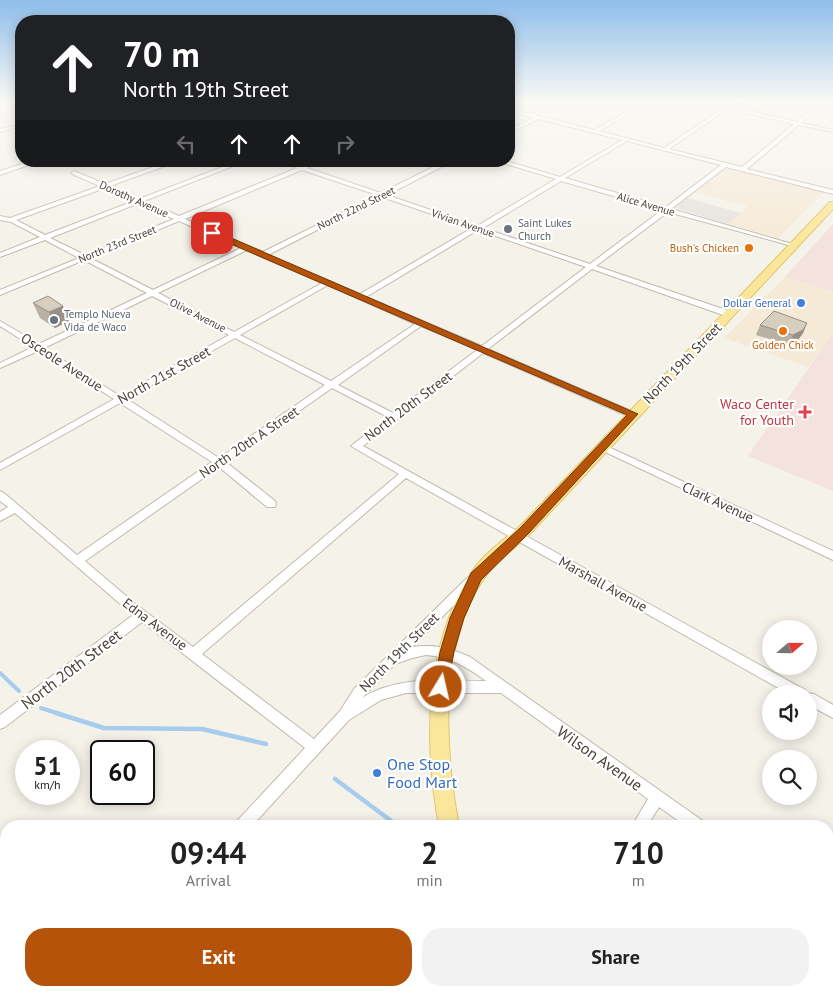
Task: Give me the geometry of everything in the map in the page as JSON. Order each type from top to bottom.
[{"type":"main road","name":"North 19th Street","points":[[476,577],[517,537],[831,209]]},
{"type":"main road","points":[[448,820],[444,804],[439,715],[441,687],[447,652],[457,618],[476,577]]},
{"type":"street","points":[[361,297],[612,148]]},
{"type":"street","points":[[743,169],[768,148]]},
{"type":"street","points":[[665,149],[833,192]]},
{"type":"street","name":"North 20th Street","points":[[405,474],[356,446],[725,164]]},
{"type":"street","name":"Alice Avenue","points":[[515,166],[794,246]]},
{"type":"street","points":[[0,173],[18,167]]},
{"type":"street","points":[[0,224],[159,167]]},
{"type":"street","points":[[0,255],[227,167]]},
{"type":"street","name":"North 22nd Street","points":[[262,255],[438,167]]},
{"type":"street","name":"Vivian Avenue","points":[[301,168],[729,314]]},
{"type":"street","name":"North 23rd Street","points":[[0,293],[301,168]]},
{"type":"street","name":"Dorothy Avenue","points":[[74,173],[633,414]]},
{"type":"street","name":"Olive Avenue","points":[[0,218],[11,220],[394,417]]},
{"type":"street","points":[[0,366],[246,248]]},
{"type":"street","name":"North 21st Street","points":[[0,467],[327,283]]},
{"type":"street","name":"Osceole Avenue","points":[[0,323],[219,462],[272,504]]},
{"type":"street","name":"North 20th A Street","points":[[76,561],[421,323]]},
{"type":"street","name":"Clark Avenue","points":[[602,448],[833,556]]},
{"type":"street","points":[[194,654],[405,474]]},
{"type":"street","name":"Marshall Avenue","points":[[405,474],[785,685]]},
{"type":"street","name":"Edna Avenue","points":[[0,495],[142,615],[315,748]]},
{"type":"street","points":[[0,517],[15,508]]},
{"type":"street","name":"North 19th Street","points":[[248,820],[345,716],[358,694],[476,577]]},
{"type":"street","name":"North 20th Street","points":[[0,723],[142,615]]},
{"type":"street","name":"Wilson Avenue","points":[[390,662],[416,651],[434,650],[447,652],[477,667],[689,820]]},
{"type":"street","points":[[345,716],[389,690],[406,687],[503,687]]},
{"type":"street","points":[[817,703],[833,712]]},
{"type":"street","points":[[643,820],[656,798]]},
{"type":"shaded area","points":[[727,167],[825,192],[778,238],[728,224],[748,206],[695,192]]},
{"type":"shaded area","points":[[687,198],[741,213],[728,224],[675,208]]},
{"type":"shaded area","points":[[833,224],[833,292],[785,277]]},
{"type":"shaded area","points":[[785,277],[833,292],[833,333],[808,367],[724,338]]},
{"type":"shaded area","name":"Waco Center for Youth","points":[[833,333],[833,491],[748,456]]},
{"type":"building","points":[[48,296],[63,306],[49,312],[33,303]]},
{"type":"building","points":[[774,311],[807,323],[803,330],[793,335],[760,325]]},
{"type":"waterway","points":[[0,673],[19,691]]},
{"type":"waterway","points":[[41,708],[60,714]]},
{"type":"waterway","points":[[56,713],[104,728],[202,729],[266,744]]},
{"type":"waterway","points":[[335,779],[390,820]]},
{"type":"place","name":"Saint Lukes Church","points":[[508,229]]},
{"type":"place","name":"Bush's Chicken","points":[[749,248]]},
{"type":"place","name":"Dollar General","points":[[801,303]]},
{"type":"place","name":"Templo Nueva Vida de Waco","points":[[54,320]]},
{"type":"place","name":"Golden Chick","points":[[783,331]]},
{"type":"place","name":"Waco Center for Youth","points":[[805,412]]},
{"type":"place","name":"One Stop Food Mart","points":[[377,773]]},
{"type":"route","points":[[212,233],[633,414],[524,531],[476,577],[457,618],[447,652],[441,687]]}]
